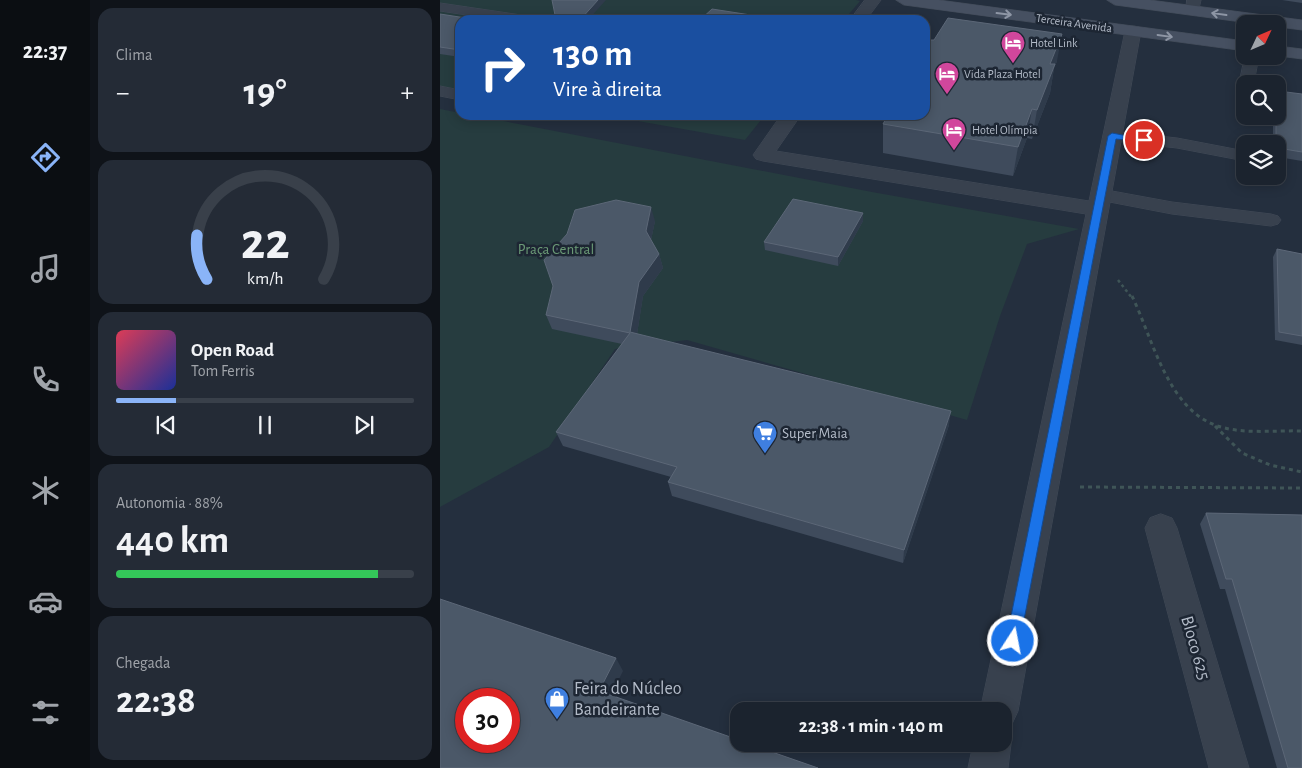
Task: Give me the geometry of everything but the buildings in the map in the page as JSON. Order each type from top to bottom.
[{"type":"street","points":[[862,15],[873,0]]},
{"type":"street","name":"Terceira Avenida","points":[[904,0],[973,5],[1133,31],[1236,45]]},
{"type":"street","name":"Terceira Avenida","points":[[1115,0],[1193,5],[1302,25]]},
{"type":"street","points":[[1001,702],[1133,31]]},
{"type":"street","points":[[1286,52],[1302,54]]},
{"type":"street","points":[[788,120],[763,155],[1100,202]]},
{"type":"street","name":"Bloco 625","points":[[1161,528],[1230,768]]},
{"type":"street","points":[[988,768],[991,752]]},
{"type":"lane","points":[[440,7],[494,15]]},
{"type":"lane","points":[[440,91],[455,94]]},
{"type":"lane","points":[[1112,136],[1177,143],[1236,154]]},
{"type":"lane","points":[[1100,202],[1172,208],[1271,220]]},
{"type":"path","points":[[1087,269],[1104,272],[1122,282],[1134,300],[1162,369],[1192,411],[1214,425],[1242,453],[1270,466],[1302,472]]},
{"type":"path","points":[[1214,425],[1242,429],[1302,431]]},
{"type":"path","points":[[1044,486],[1302,488]]},
{"type":"green space","points":[[440,0],[860,1],[848,15],[455,15],[455,89],[440,86]]},
{"type":"green space","name":"Praça Central","points":[[440,109],[455,112],[455,120],[498,120],[872,192],[1079,229],[1027,244],[1000,316],[967,420],[687,340],[615,349],[549,447],[440,507]]},
{"type":"green space","points":[[632,120],[761,120],[745,140]]},
{"type":"place","name":"Hotel Link","points":[[1013,64]]},
{"type":"place","name":"Vida Plaza Hotel","points":[[947,95]]},
{"type":"place","name":"Hotel Olímpia","points":[[954,151]]},
{"type":"place","name":"Super Maia","points":[[765,454]]},
{"type":"place","name":"Feira do Núcleo Bandeirante","points":[[557,720]]},
{"type":"route","points":[[1013,641],[1112,136],[1144,140]]}]
